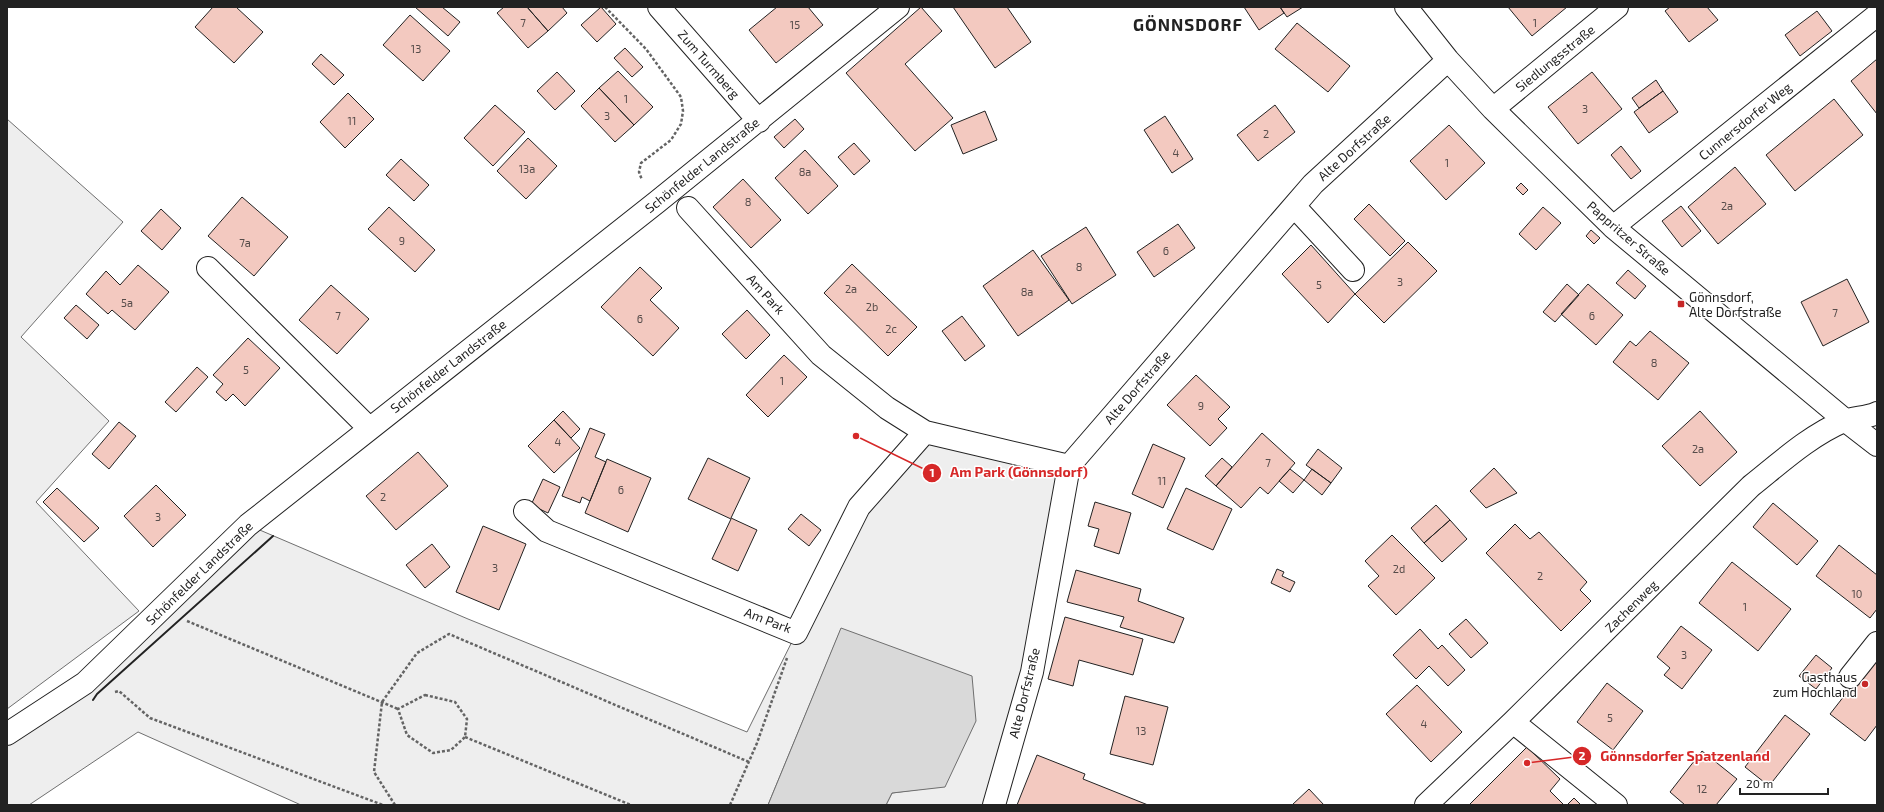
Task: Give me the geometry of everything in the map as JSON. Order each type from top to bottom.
[{"type":"street","name":"Schönfelder Landstraße","points":[[7,734],[85,683],[248,525],[759,121],[898,7]]},
{"type":"street","name":"Pappritzer Straße","points":[[1406,7],[1448,60],[1493,109],[1613,227],[1846,421],[1877,445]]},
{"type":"street","name":"Siedlungsstraße","points":[[1493,109],[1617,7]]},
{"type":"street","name":"Zum Turmberg","points":[[665,9],[759,121]]},
{"type":"street","name":"Cunnersdorfer Weg","points":[[1613,227],[1877,15]]},
{"type":"street","name":"Alte Dorfstraße","points":[[994,805],[1032,672],[1069,466],[1313,184],[1448,60]]},
{"type":"street","points":[[1294,206],[1353,270]]},
{"type":"street","name":"Am Park","points":[[688,208],[821,355],[887,408],[925,432],[1069,466]]},
{"type":"street","points":[[208,268],[369,428]]},
{"type":"street","name":"Zachenweg","points":[[1426,805],[1513,722],[1751,486],[1820,434],[1846,421],[1877,413]]},
{"type":"street","name":"Am Park","points":[[525,510],[547,531],[796,633],[858,507],[925,432]]},
{"type":"street","points":[[1850,677],[1877,643]]},
{"type":"street","points":[[1513,722],[1616,805]]},
{"type":"path","points":[[605,7],[646,49],[681,97],[683,111],[681,124],[671,140],[641,163],[639,172],[645,186],[657,202]]},
{"type":"path","points":[[167,604],[180,619],[398,709],[407,735],[433,753],[451,750],[465,737],[467,719],[455,702],[425,694],[398,709]]},
{"type":"path","points":[[730,805],[749,762],[796,633]]},
{"type":"path","points":[[395,805],[374,772],[382,702],[417,653],[449,634],[749,762]]},
{"type":"path","points":[[85,683],[97,694],[119,691],[150,718],[383,805]]},
{"type":"path","points":[[465,737],[631,805]]},
{"type":"shaded area","points":[[7,119],[123,222],[21,337],[109,421],[36,502],[139,611],[7,709]]},
{"type":"shaded area","points":[[925,432],[1069,466],[994,805],[886,805],[892,793],[945,786],[841,629],[768,805],[301,805],[138,732],[29,805],[7,805],[7,734],[85,683],[248,525],[468,619],[747,732],[859,507]]},
{"type":"shaded area","points":[[841,628],[972,676],[976,721],[945,787],[892,793],[886,805],[768,805]]},
{"type":"building","points":[[213,7],[236,7],[263,32],[234,63],[195,27]]},
{"type":"building","points":[[415,7],[442,7],[460,22],[448,36]]},
{"type":"building","points":[[504,7],[527,7],[548,31],[528,48],[497,13]]},
{"type":"building","points":[[527,7],[562,7],[567,13],[548,31]]},
{"type":"building","points":[[601,7],[616,24],[597,42],[581,25]]},
{"type":"building","points":[[777,7],[808,7],[823,25],[776,63],[749,30]]},
{"type":"building","points":[[921,7],[942,31],[905,64],[953,118],[915,151],[846,73]]},
{"type":"building","points":[[953,7],[1007,7],[1031,42],[995,68]]},
{"type":"building","points":[[1244,7],[1280,7],[1284,13],[1259,30]]},
{"type":"building","points":[[1280,7],[1303,7],[1287,17]]},
{"type":"building","points":[[1508,7],[1567,7],[1532,36]]},
{"type":"building","points":[[1670,7],[1707,7],[1718,20],[1689,42],[1665,11]]},
{"type":"building","points":[[1817,11],[1832,31],[1800,56],[1785,35]]},
{"type":"building","points":[[410,15],[450,51],[423,81],[383,45]]},
{"type":"building","points":[[1297,23],[1350,66],[1328,92],[1275,49]]},
{"type":"building","points":[[625,48],[643,67],[632,77],[614,58]]},
{"type":"building","points":[[321,54],[344,75],[334,85],[312,64]]},
{"type":"building","points":[[1877,59],[1877,114],[1851,81]]},
{"type":"building","points":[[618,71],[653,107],[634,125],[599,88]]},
{"type":"building","points":[[557,72],[575,91],[555,110],[537,91]]},
{"type":"building","points":[[1592,72],[1622,109],[1578,144],[1548,107]]},
{"type":"building","points":[[1656,80],[1663,91],[1639,108],[1632,98]]},
{"type":"building","points":[[599,88],[634,125],[615,142],[581,106]]},
{"type":"building","points":[[1663,91],[1678,112],[1649,133],[1634,112]]},
{"type":"building","points":[[348,93],[374,119],[345,148],[320,122]]},
{"type":"building","points":[[1834,99],[1863,135],[1795,191],[1766,155]]},
{"type":"building","points":[[495,105],[525,132],[493,166],[464,138]]},
{"type":"building","points":[[1275,105],[1295,132],[1258,161],[1237,135]]},
{"type":"building","points":[[985,111],[997,140],[963,154],[951,125]]},
{"type":"building","points":[[1165,116],[1193,159],[1172,173],[1144,130]]},
{"type":"building","points":[[795,119],[804,129],[784,148],[774,137]]},
{"type":"building","points":[[1449,125],[1485,163],[1446,200],[1410,161]]},
{"type":"building","points":[[528,138],[557,166],[526,199],[497,171]]},
{"type":"building","points":[[854,143],[870,161],[854,175],[838,157]]},
{"type":"building","points":[[1621,146],[1641,171],[1631,179],[1611,155]]},
{"type":"building","points":[[805,150],[838,186],[808,214],[775,178]]},
{"type":"building","points":[[401,159],[429,185],[414,201],[386,175]]},
{"type":"building","points":[[1735,167],[1766,204],[1718,244],[1688,207]]},
{"type":"building","points":[[743,179],[781,220],[751,248],[713,207]]},
{"type":"building","points":[[1521,183],[1528,190],[1523,195],[1516,188]]},
{"type":"building","points":[[242,197],[288,237],[254,276],[208,236]]},
{"type":"building","points":[[1369,204],[1405,241],[1390,256],[1354,219]]},
{"type":"building","points":[[1681,206],[1701,231],[1682,247],[1662,221]]},
{"type":"building","points":[[389,207],[435,250],[415,272],[368,229]]},
{"type":"building","points":[[1543,207],[1561,223],[1536,250],[1519,234]]},
{"type":"building","points":[[161,209],[181,228],[162,250],[141,231]]},
{"type":"building","points":[[1178,224],[1195,248],[1154,277],[1137,252]]},
{"type":"building","points":[[1086,227],[1116,275],[1072,304],[1041,256]]},
{"type":"building","points":[[1591,230],[1600,238],[1594,244],[1586,236]]},
{"type":"building","points":[[1408,242],[1437,271],[1384,323],[1355,294]]},
{"type":"building","points":[[1311,245],[1355,294],[1328,323],[1282,274]]},
{"type":"building","points":[[1033,250],[1069,300],[1018,336],[983,286]]},
{"type":"building","points":[[852,264],[917,327],[888,356],[824,293]]},
{"type":"building","points":[[138,265],[169,292],[135,330],[112,310],[108,314],[86,294],[106,271],[120,285]]},
{"type":"building","points":[[640,267],[662,288],[650,300],[679,328],[653,356],[601,307]]},
{"type":"building","points":[[1628,270],[1646,286],[1635,299],[1616,283]]},
{"type":"building","points":[[1847,279],[1869,322],[1823,346],[1801,302]]},
{"type":"building","points":[[1567,284],[1579,295],[1555,322],[1543,312]]},
{"type":"building","points":[[1588,284],[1623,315],[1596,345],[1561,314]]},
{"type":"building","points":[[331,285],[369,319],[337,354],[299,320]]},
{"type":"building","points":[[76,305],[99,325],[87,339],[64,318]]},
{"type":"building","points":[[747,310],[770,335],[746,359],[722,334]]},
{"type":"building","points":[[962,316],[985,346],[965,361],[942,331]]},
{"type":"building","points":[[1650,331],[1689,363],[1658,400],[1613,362],[1630,341],[1636,346]]},
{"type":"building","points":[[248,338],[280,368],[245,406],[233,394],[226,401],[216,392],[223,384],[213,375]]},
{"type":"building","points":[[784,355],[807,377],[768,417],[746,395]]},
{"type":"building","points":[[197,367],[208,377],[176,412],[165,402]]},
{"type":"building","points":[[1196,375],[1230,407],[1218,419],[1227,428],[1210,446],[1167,405]]},
{"type":"building","points":[[563,411],[580,429],[571,438],[554,420]]},
{"type":"building","points":[[1700,411],[1737,452],[1700,486],[1662,446]]},
{"type":"building","points":[[554,420],[580,448],[554,473],[528,446]]},
{"type":"building","points":[[119,422],[136,436],[109,469],[92,454]]},
{"type":"building","points":[[590,428],[605,434],[595,457],[606,462],[590,501],[582,497],[580,503],[562,496]]},
{"type":"building","points":[[1262,433],[1295,463],[1268,494],[1260,487],[1241,508],[1216,486]]},
{"type":"building","points":[[1153,444],[1185,458],[1163,508],[1132,494]]},
{"type":"building","points":[[1318,449],[1342,468],[1331,483],[1306,465]]},
{"type":"building","points":[[418,452],[448,486],[396,530],[366,496]]},
{"type":"building","points":[[708,458],[750,478],[731,518],[757,530],[738,571],[712,559],[731,519],[688,499]]},
{"type":"building","points":[[1222,458],[1232,467],[1216,486],[1205,476]]},
{"type":"building","points":[[607,459],[651,478],[628,532],[585,513]]},
{"type":"building","points":[[1494,468],[1517,493],[1486,508],[1470,491]]},
{"type":"building","points":[[1290,469],[1304,480],[1293,493],[1279,481]]},
{"type":"building","points":[[1312,469],[1331,483],[1322,495],[1304,480]]},
{"type":"building","points":[[543,479],[560,487],[548,513],[531,505]]},
{"type":"building","points":[[156,485],[186,515],[153,547],[124,516]]},
{"type":"building","points":[[57,488],[99,528],[84,542],[43,502]]},
{"type":"building","points":[[1186,488],[1232,509],[1213,550],[1167,529]]},
{"type":"building","points":[[1095,502],[1131,513],[1119,554],[1094,546],[1099,529],[1088,526]]},
{"type":"building","points":[[1773,503],[1818,541],[1797,565],[1753,527]]},
{"type":"building","points":[[1436,505],[1450,520],[1424,543],[1411,528]]},
{"type":"building","points":[[801,514],[821,530],[809,546],[788,529]]},
{"type":"building","points":[[1450,520],[1467,539],[1442,562],[1424,543]]},
{"type":"building","points":[[1515,524],[1530,539],[1539,532],[1587,582],[1580,590],[1591,601],[1561,631],[1486,553]]},
{"type":"building","points":[[483,526],[526,544],[499,610],[456,592]]},
{"type":"building","points":[[1392,535],[1435,578],[1396,615],[1368,586],[1379,576],[1365,561]]},
{"type":"building","points":[[432,544],[450,567],[425,588],[406,565]]},
{"type":"building","points":[[1839,545],[1877,575],[1877,609],[1870,618],[1816,576]]},
{"type":"building","points":[[1732,562],[1791,609],[1758,651],[1699,603]]},
{"type":"building","points":[[1277,569],[1284,572],[1282,576],[1295,582],[1290,592],[1271,583]]},
{"type":"building","points":[[1076,570],[1141,589],[1138,601],[1184,618],[1174,643],[1120,627],[1124,617],[1067,602]]},
{"type":"building","points":[[1065,617],[1143,639],[1133,675],[1079,660],[1073,686],[1048,679]]},
{"type":"building","points":[[1466,619],[1488,643],[1471,658],[1449,634]]},
{"type":"building","points":[[1681,626],[1712,650],[1682,689],[1664,675],[1670,668],[1657,657]]},
{"type":"building","points":[[1420,629],[1438,649],[1442,645],[1465,670],[1448,686],[1429,666],[1416,679],[1393,655]]},
{"type":"building","name":"Gasthaus zum Hochland","points":[[1877,654],[1877,725],[1865,741],[1830,714]]},
{"type":"building","points":[[1816,655],[1832,668],[1816,689],[1799,676]]},
{"type":"building","points":[[1607,683],[1643,711],[1613,750],[1577,722]]},
{"type":"building","points":[[1417,685],[1462,732],[1431,762],[1386,714]]},
{"type":"building","points":[[1125,696],[1168,707],[1153,765],[1110,754]]},
{"type":"building","points":[[1785,715],[1810,734],[1769,786],[1745,767]]},
{"type":"building","points":[[1527,747],[1560,779],[1550,791],[1564,805],[1469,805]]},
{"type":"building","points":[[1702,751],[1737,779],[1716,805],[1685,805],[1670,792]]},
{"type":"building","points":[[1037,755],[1085,774],[1083,779],[1148,805],[1017,805]]},
{"type":"building","points":[[1309,789],[1324,805],[1292,805]]},
{"type":"building","points":[[1574,798],[1581,805],[1567,805]]},
{"type":"wall","points":[[93,700],[97,694],[273,536]]},
{"type":"place","name":"Gönnsdorf, Alte Dorfstraße","points":[[1681,304]]},
{"type":"place","name":"Am Park (Gönnsdorf)","points":[[856,436]]},
{"type":"place","name":"Gasthaus zum Hochland","points":[[1865,684]]},
{"type":"place","name":"Gönnsdorfer Spatzenland","points":[[1527,763]]},
{"type":"district","name":"GÖNNSDORF","points":[[1188,24]]}]
